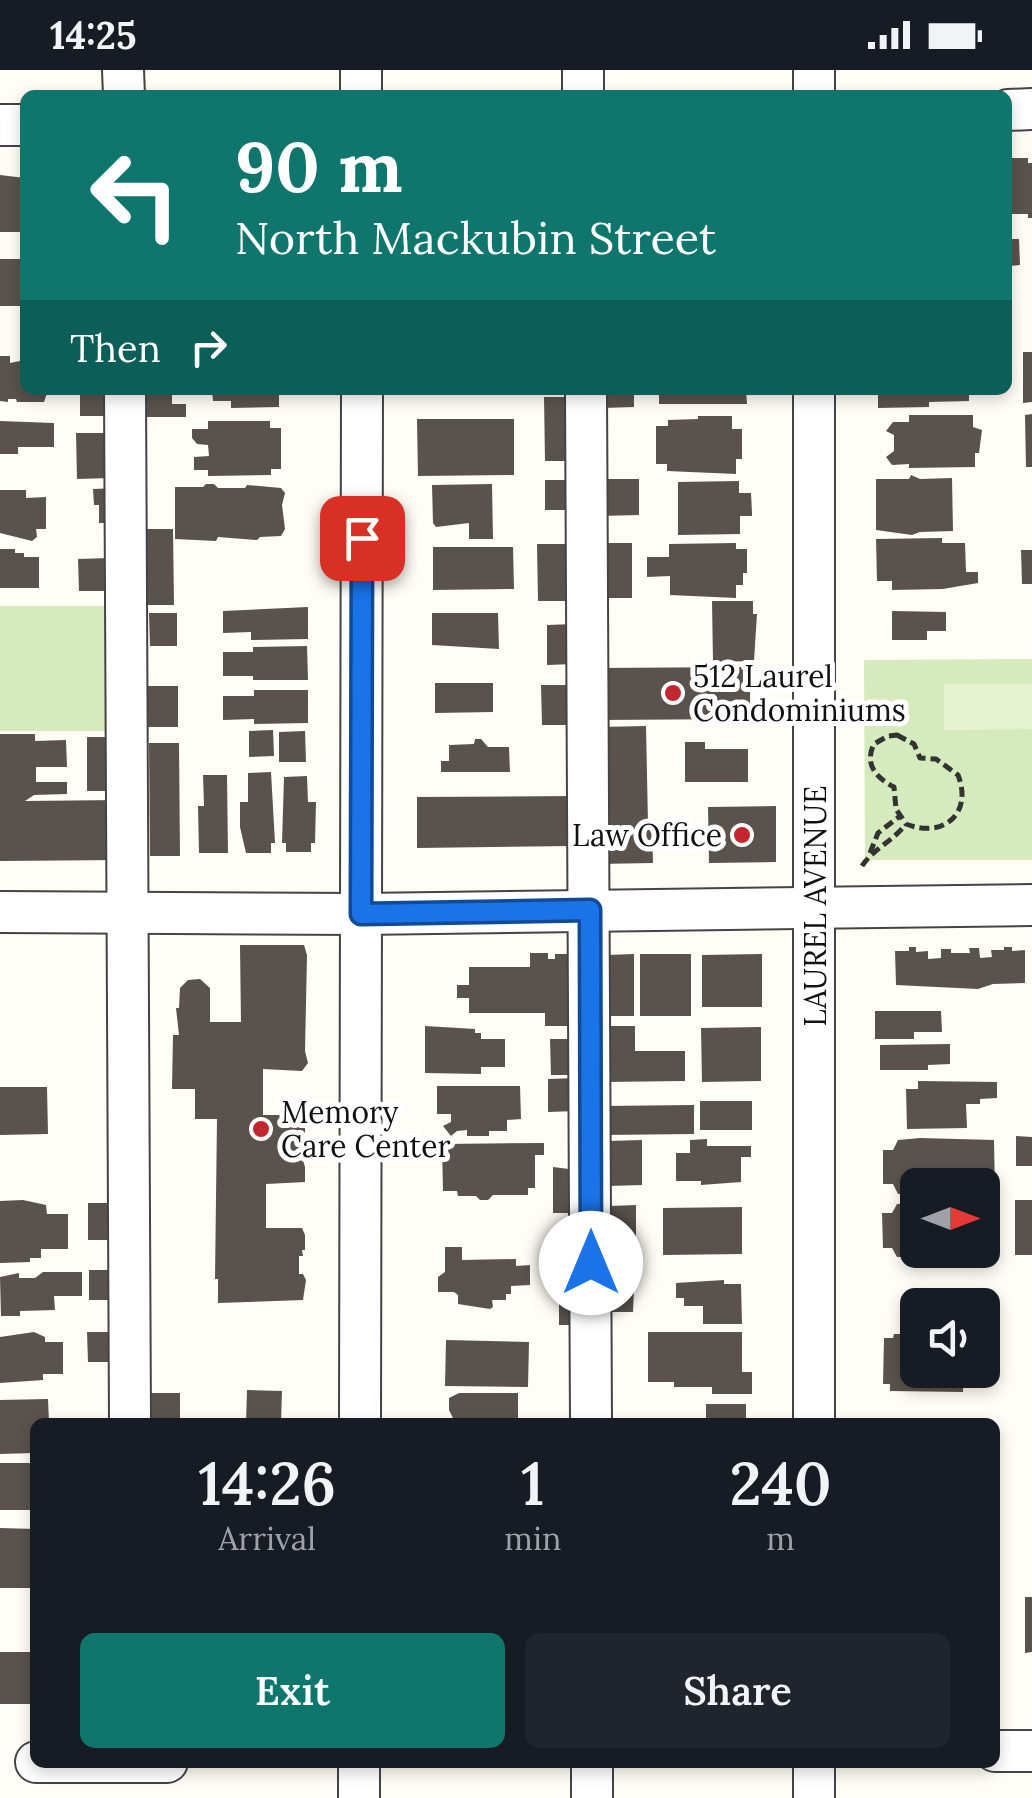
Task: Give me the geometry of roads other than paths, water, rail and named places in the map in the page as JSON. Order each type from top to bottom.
[{"type":"street","points":[[125,395],[130,1418]]},
{"type":"street","points":[[360,1418],[362,395]]},
{"type":"street","points":[[586,395],[591,1418]]},
{"type":"street","name":"LAUREL AVENUE","points":[[814,395],[814,1418]]},
{"type":"street","points":[[0,912],[361,914],[1032,905]]},
{"type":"street","points":[[1000,1751],[1032,1751]]},
{"type":"street","points":[[0,1762],[30,1762]]},
{"type":"street","points":[[360,1768],[360,1798]]},
{"type":"street","points":[[592,1768],[592,1798]]},
{"type":"street","points":[[814,1768],[814,1798]]},
{"type":"place","name":"512 Laurel Condominiums","points":[[673,693]]},
{"type":"place","name":"Law Office","points":[[742,835]]},
{"type":"place","name":"Memory Care Center","points":[[261,1129]]}]
